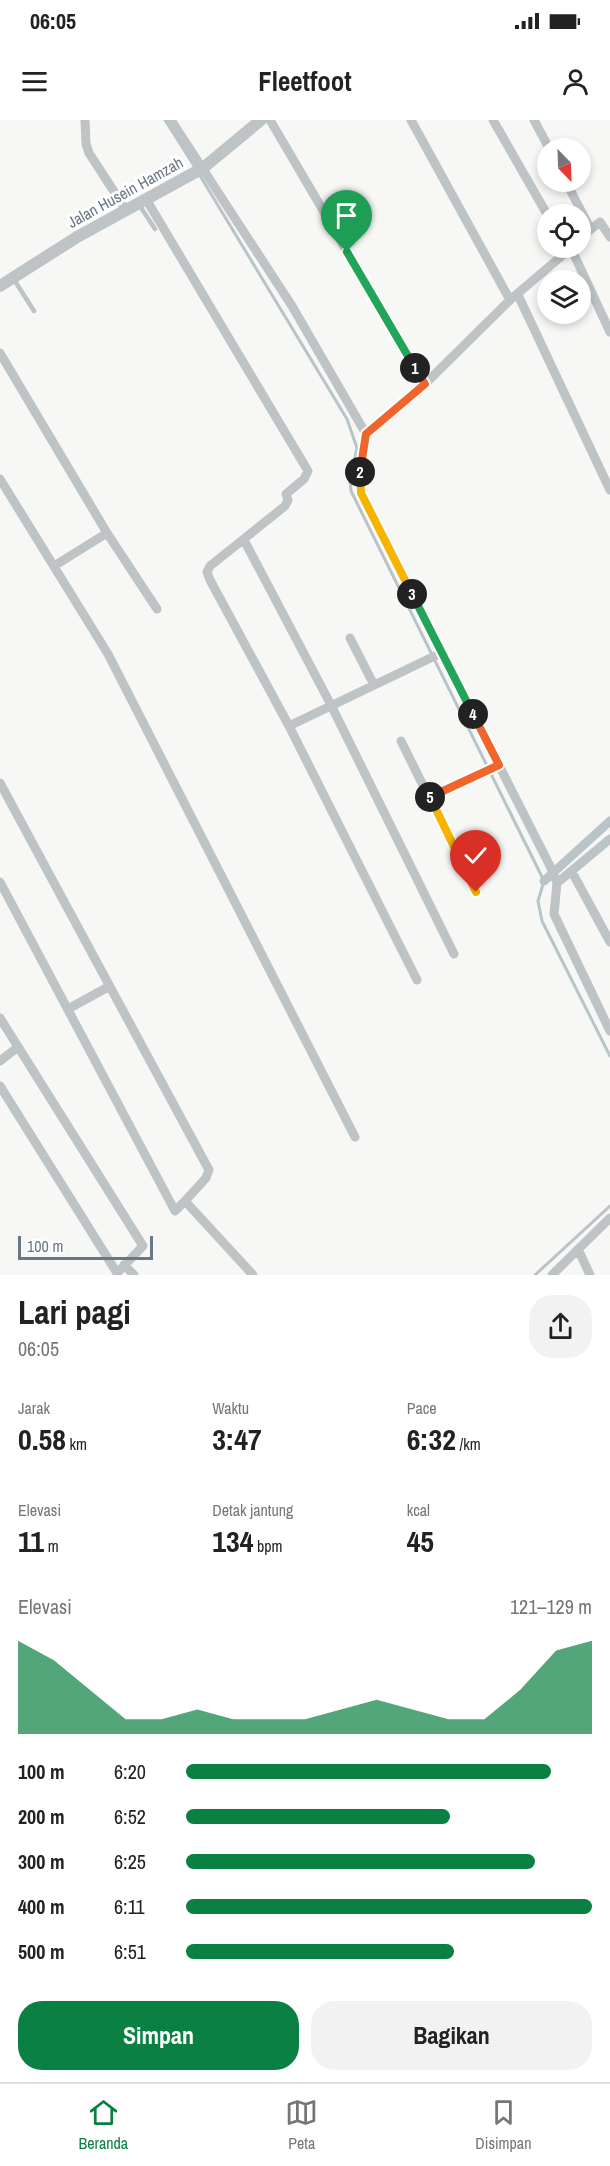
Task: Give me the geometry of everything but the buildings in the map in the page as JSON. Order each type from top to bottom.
[{"type":"street","points":[[85,120],[86,144],[89,153],[126,210]]},
{"type":"street","points":[[171,120],[200,170],[292,306],[366,434],[359,479],[361,493],[436,655],[494,767],[550,866],[555,880],[554,914],[610,1031]]},
{"type":"street","name":"Jalan Husein Hamzah","points":[[0,286],[126,210],[200,170],[261,120]]},
{"type":"street","points":[[270,120],[425,384]]},
{"type":"street","points":[[411,120],[514,298],[610,490]]},
{"type":"street","points":[[493,120],[541,204]]},
{"type":"street","points":[[534,120],[544,138]]},
{"type":"street","points":[[142,201],[308,471],[304,479],[286,494],[288,500],[285,506],[210,566],[207,572],[289,726],[417,980]]},
{"type":"street","points":[[591,227],[600,222],[610,237]]},
{"type":"street","points":[[366,434],[425,384],[556,258]]},
{"type":"street","points":[[576,258],[610,332]]},
{"type":"street","points":[[0,353],[107,533],[157,609]]},
{"type":"street","points":[[0,479],[108,654],[355,1137]]},
{"type":"street","points":[[54,566],[107,533]]},
{"type":"street","points":[[244,540],[331,705],[454,954]]},
{"type":"street","points":[[350,638],[374,685]]},
{"type":"street","points":[[289,726],[436,655]]},
{"type":"street","points":[[401,741],[476,892]]},
{"type":"street","points":[[430,796],[494,767]]},
{"type":"street","points":[[0,783],[108,987],[209,1170],[206,1178],[175,1211],[0,882]]},
{"type":"street","points":[[555,880],[572,872],[610,840]]},
{"type":"street","points":[[572,872],[610,942]]},
{"type":"street","points":[[68,1009],[108,987]]},
{"type":"street","points":[[0,1018],[143,1246],[117,1273],[0,1086]]},
{"type":"street","points":[[0,1061],[18,1047]]},
{"type":"street","points":[[185,1201],[253,1275]]},
{"type":"street","points":[[552,1275],[610,1218]]},
{"type":"street","points":[[578,1249],[590,1275]]},
{"type":"street","points":[[124,1265],[134,1275]]},
{"type":"lane","points":[[142,201],[155,229]]},
{"type":"lane","points":[[12,278],[34,311]]},
{"type":"waterway","points":[[165,120],[196,169]]},
{"type":"waterway","points":[[199,174],[347,419],[357,448],[350,481],[351,491],[544,881],[538,901],[542,921],[610,1056]]},
{"type":"waterway","points":[[544,881],[610,821]]},
{"type":"waterway","points":[[535,1275],[610,1206]]},
{"type":"route","points":[[347,252],[425,384],[366,434],[359,486],[499,765],[430,796],[476,892]]}]
